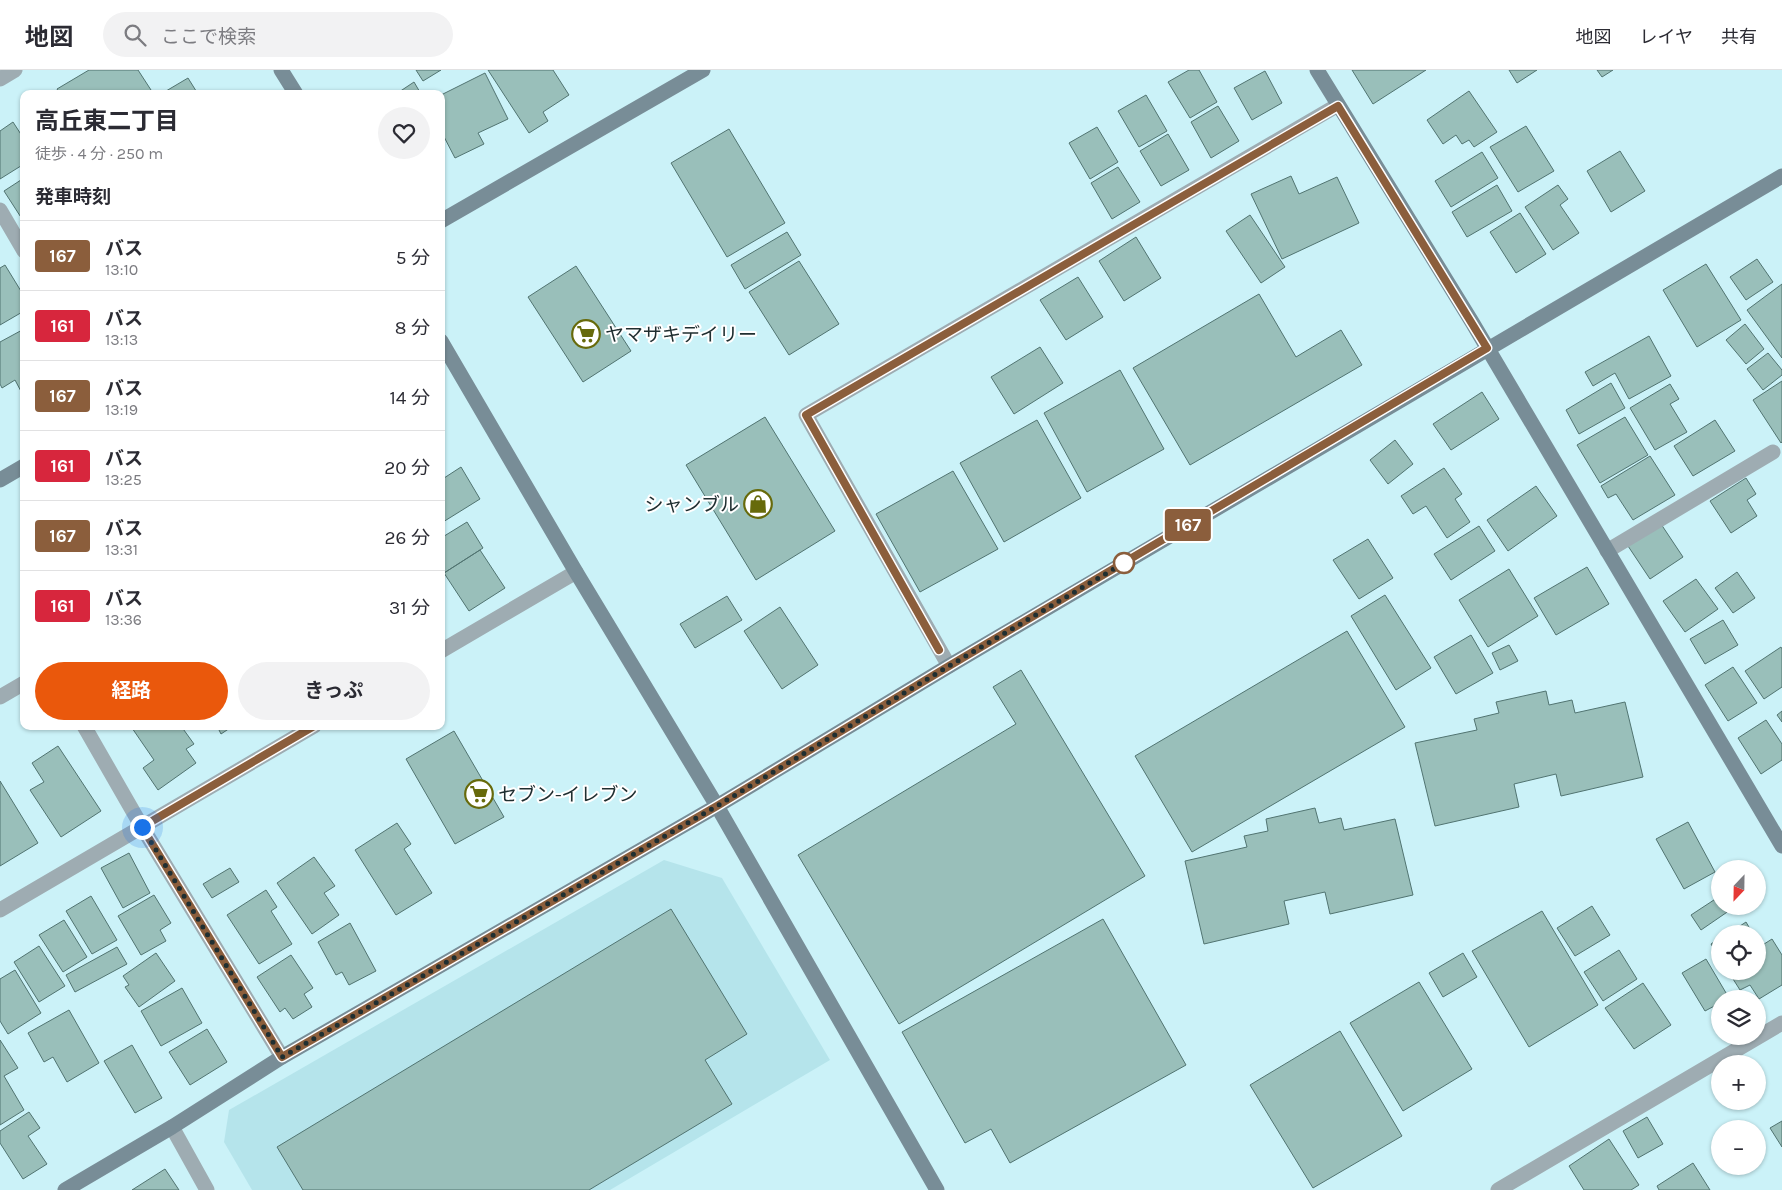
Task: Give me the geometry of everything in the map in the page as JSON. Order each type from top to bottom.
[{"type":"street","points":[[0,79],[15,70]]},
{"type":"street","points":[[281,70],[294,90]]},
{"type":"street","points":[[445,219],[703,70]]},
{"type":"street","points":[[1317,70],[1487,348],[1782,845]]},
{"type":"street","points":[[949,666],[806,415],[1338,106]]},
{"type":"street","points":[[64,1190],[172,1127],[282,1057],[717,806],[949,666],[1782,176]]},
{"type":"street","points":[[0,210],[20,244]]},
{"type":"street","points":[[445,348],[576,572],[717,806],[937,1190]]},
{"type":"street","points":[[1606,551],[1773,452]]},
{"type":"street","points":[[0,480],[20,468]]},
{"type":"street","points":[[445,649],[576,572]]},
{"type":"street","points":[[0,697],[20,685]]},
{"type":"street","points":[[86,730],[142,827],[282,1057]]},
{"type":"street","points":[[0,910],[307,730]]},
{"type":"street","points":[[1498,1190],[1782,1023]]},
{"type":"street","points":[[172,1127],[207,1190]]},
{"type":"shaded area","points":[[664,860],[722,878],[830,1060],[610,1190],[252,1190],[224,1142],[229,1110]]},
{"type":"building","points":[[89,70],[138,70],[151,90],[58,90]]},
{"type":"building","points":[[416,70],[441,70],[423,81]]},
{"type":"building","points":[[488,70],[553,70],[569,95],[543,112],[548,121],[529,133]]},
{"type":"building","points":[[1189,70],[1199,70],[1217,102],[1190,118],[1168,82]]},
{"type":"building","points":[[1352,70],[1426,70],[1373,104]]},
{"type":"building","points":[[1509,70],[1537,70],[1517,83]]},
{"type":"building","points":[[1597,70],[1613,70],[1602,77]]},
{"type":"building","points":[[1265,71],[1282,103],[1252,120],[1234,88]]},
{"type":"building","points":[[485,73],[508,119],[478,133],[484,144],[455,158],[445,139],[445,93]]},
{"type":"building","points":[[188,78],[196,90],[168,90]]},
{"type":"building","points":[[414,82],[419,90],[402,90]]},
{"type":"building","points":[[1469,91],[1497,132],[1474,147],[1469,140],[1462,144],[1456,135],[1443,144],[1427,120]]},
{"type":"building","points":[[1146,95],[1167,131],[1139,147],[1118,111]]},
{"type":"building","points":[[1218,106],[1239,141],[1211,158],[1191,122]]},
{"type":"building","points":[[13,122],[20,133],[20,166],[0,179],[0,131]]},
{"type":"building","points":[[1526,126],[1554,171],[1518,192],[1490,147]]},
{"type":"building","points":[[1097,127],[1118,162],[1090,179],[1069,143]]},
{"type":"building","points":[[729,129],[785,223],[727,257],[671,163]]},
{"type":"building","points":[[1168,134],[1189,170],[1161,186],[1140,151]]},
{"type":"building","points":[[1620,151],[1645,191],[1611,212],[1587,171]]},
{"type":"building","points":[[1482,152],[1498,178],[1451,207],[1435,181]]},
{"type":"building","points":[[1118,167],[1140,202],[1112,219],[1091,183]]},
{"type":"building","points":[[1291,176],[1299,194],[1337,177],[1359,223],[1282,259],[1251,194]]},
{"type":"building","points":[[20,181],[20,216],[4,191]]},
{"type":"building","points":[[1497,185],[1512,211],[1467,237],[1452,212]]},
{"type":"building","points":[[1558,185],[1568,199],[1560,205],[1579,233],[1553,250],[1525,207]]},
{"type":"building","points":[[1520,213],[1546,254],[1516,273],[1490,232]]},
{"type":"building","points":[[1250,215],[1285,267],[1261,283],[1226,231]]},
{"type":"building","points":[[787,232],[801,255],[745,289],[731,265]]},
{"type":"building","points":[[1136,237],[1161,278],[1124,301],[1099,261]]},
{"type":"building","points":[[1757,259],[1773,282],[1746,300],[1730,277]]},
{"type":"building","points":[[799,261],[839,324],[789,355],[749,292]]},
{"type":"building","points":[[1706,264],[1741,320],[1697,347],[1663,290]]},
{"type":"building","points":[[5,265],[20,289],[20,313],[0,325],[0,268]]},
{"type":"building","points":[[576,266],[631,351],[583,382],[528,297]]},
{"type":"building","points":[[1078,277],[1103,317],[1066,340],[1040,300]]},
{"type":"building","points":[[1782,284],[1782,358],[1747,310]]},
{"type":"building","points":[[1259,294],[1296,357],[1341,330],[1362,365],[1190,465],[1133,368]]},
{"type":"building","points":[[1745,324],[1764,349],[1746,364],[1726,340]]},
{"type":"building","points":[[20,331],[20,389],[15,380],[2,388],[0,384],[0,342]]},
{"type":"building","points":[[1649,336],[1671,376],[1629,399],[1615,373],[1593,386],[1585,372]]},
{"type":"building","points":[[1040,347],[1063,383],[1014,414],[991,377]]},
{"type":"building","points":[[1768,353],[1782,370],[1782,375],[1763,390],[1747,369]]},
{"type":"building","points":[[1120,370],[1164,449],[1087,492],[1044,413]]},
{"type":"building","points":[[1782,381],[1782,442],[1781,443],[1753,400]]},
{"type":"building","points":[[1611,383],[1625,408],[1579,434],[1566,410]]},
{"type":"building","points":[[1670,384],[1679,399],[1670,404],[1687,432],[1655,450],[1630,408]]},
{"type":"building","points":[[1482,392],[1499,419],[1451,450],[1433,424]]},
{"type":"building","points":[[765,417],[835,531],[756,580],[686,465]]},
{"type":"building","points":[[1625,417],[1648,455],[1600,483],[1577,445]]},
{"type":"building","points":[[1037,420],[1081,498],[1004,542],[960,463]]},
{"type":"building","points":[[1715,420],[1735,451],[1693,476],[1674,446]]},
{"type":"building","points":[[1395,440],[1413,464],[1388,484],[1370,460]]},
{"type":"building","points":[[1650,456],[1675,495],[1633,520],[1616,494],[1608,498],[1601,486]]},
{"type":"building","points":[[461,467],[480,499],[445,521],[445,477]]},
{"type":"building","points":[[1444,468],[1462,494],[1455,499],[1470,522],[1447,538],[1426,506],[1413,514],[1401,496]]},
{"type":"building","points":[[953,471],[998,549],[920,592],[876,514]]},
{"type":"building","points":[[1746,478],[1756,494],[1747,500],[1757,516],[1731,533],[1710,501]]},
{"type":"building","points":[[1536,486],[1557,516],[1508,551],[1487,520]]},
{"type":"building","points":[[467,522],[483,548],[445,572],[445,536]]},
{"type":"building","points":[[1661,524],[1683,557],[1650,579],[1628,546]]},
{"type":"building","points":[[1479,526],[1495,551],[1451,580],[1434,554]]},
{"type":"building","points":[[1368,539],[1393,578],[1359,599],[1333,560]]},
{"type":"building","points":[[480,550],[505,588],[469,611],[445,572]]},
{"type":"building","points":[[1587,567],[1609,604],[1556,635],[1534,598]]},
{"type":"building","points":[[1509,569],[1538,616],[1488,647],[1459,600]]},
{"type":"building","points":[[1737,572],[1755,598],[1733,613],[1715,588]]},
{"type":"building","points":[[1696,579],[1718,609],[1685,632],[1663,601]]},
{"type":"building","points":[[1385,595],[1431,668],[1396,690],[1351,616]]},
{"type":"building","points":[[727,596],[742,620],[695,648],[680,624]]},
{"type":"building","points":[[780,607],[818,665],[782,689],[744,631]]},
{"type":"building","points":[[1723,620],[1738,645],[1705,664],[1690,639]]},
{"type":"building","points":[[1347,631],[1405,727],[1192,852],[1135,756]]},
{"type":"building","points":[[1471,635],[1493,673],[1456,694],[1434,657]]},
{"type":"building","points":[[1509,645],[1518,661],[1500,670],[1492,653]]},
{"type":"building","points":[[1781,647],[1782,687],[1764,699],[1745,671]]},
{"type":"building","points":[[1733,667],[1757,703],[1728,721],[1705,685]]},
{"type":"building","points":[[1021,670],[1145,876],[899,1024],[798,855],[1016,724],[993,687]]},
{"type":"building","points":[[1546,691],[1549,705],[1572,700],[1575,713],[1625,702],[1643,777],[1561,796],[1556,774],[1514,784],[1519,807],[1435,826],[1415,743],[1477,730],[1474,719],[1499,713],[1496,702]]},
{"type":"building","points":[[1782,711],[1782,722],[1777,715]]},
{"type":"building","points":[[1766,720],[1782,744],[1782,760],[1761,774],[1738,738]]},
{"type":"building","points":[[133,730],[184,730],[194,744],[186,749],[196,763],[158,790],[143,768],[154,760]]},
{"type":"building","points":[[219,730],[227,730],[221,734]]},
{"type":"building","points":[[454,731],[504,817],[455,844],[406,759]]},
{"type":"building","points":[[58,746],[101,811],[61,837],[30,790],[44,782],[32,763]]},
{"type":"building","points":[[0,781],[38,843],[0,866]]},
{"type":"building","points":[[1315,808],[1319,823],[1341,818],[1344,830],[1395,819],[1413,895],[1330,914],[1325,892],[1284,901],[1289,924],[1204,944],[1185,861],[1247,847],[1244,836],[1268,831],[1266,819]]},
{"type":"building","points":[[1688,822],[1711,865],[1711,874],[1684,889],[1656,839]]},
{"type":"building","points":[[397,823],[411,844],[404,849],[432,893],[396,915],[355,850]]},
{"type":"building","points":[[129,853],[150,893],[123,908],[101,868]]},
{"type":"building","points":[[314,857],[335,886],[324,893],[339,915],[312,934],[277,883]]},
{"type":"building","points":[[230,868],[239,882],[212,898],[203,884]]},
{"type":"building","points":[[266,890],[277,907],[271,911],[292,944],[259,964],[227,915]]},
{"type":"building","points":[[154,895],[171,923],[160,930],[166,941],[141,955],[118,916]]},
{"type":"building","points":[[91,896],[117,940],[92,954],[66,911]]},
{"type":"building","points":[[1711,902],[1711,915],[1723,915],[1701,930],[1691,915]]},
{"type":"building","points":[[1592,906],[1610,935],[1575,956],[1557,928]]},
{"type":"building","points":[[671,909],[747,1034],[705,1060],[732,1104],[589,1190],[303,1190],[277,1147]]},
{"type":"building","points":[[1542,911],[1598,1005],[1529,1047],[1472,951]]},
{"type":"building","points":[[1103,919],[1186,1065],[1010,1163],[991,1129],[965,1143],[902,1032]]},
{"type":"building","points":[[64,920],[87,957],[63,972],[39,935]]},
{"type":"building","points":[[350,923],[376,971],[349,985],[342,972],[336,975],[318,942]]},
{"type":"building","points":[[1772,939],[1782,955],[1782,985],[1766,995],[1766,990],[1753,990],[1750,985],[1740,990],[1734,980],[1766,980],[1766,943]]},
{"type":"building","points":[[39,946],[65,986],[39,1002],[14,962]]},
{"type":"building","points":[[117,947],[127,964],[75,992],[66,975]]},
{"type":"building","points":[[1619,950],[1637,979],[1603,1001],[1584,972]]},
{"type":"building","points":[[156,953],[175,981],[139,1007],[125,987],[129,985],[123,976]]},
{"type":"building","points":[[1463,953],[1477,977],[1443,997],[1429,973]]},
{"type":"building","points":[[291,955],[313,988],[304,994],[312,1007],[293,1019],[285,1008],[280,1012],[257,977]]},
{"type":"building","points":[[1706,959],[1711,967],[1711,980],[1718,980],[1724,990],[1711,990],[1711,1008],[1705,1011],[1682,973]]},
{"type":"building","points":[[15,970],[41,1013],[8,1034],[0,1021],[0,979]]},
{"type":"building","points":[[1419,982],[1472,1069],[1403,1111],[1350,1023]]},
{"type":"building","points":[[1643,983],[1671,1025],[1634,1049],[1605,1008]]},
{"type":"building","points":[[182,988],[202,1023],[161,1046],[141,1011]]},
{"type":"building","points":[[69,1010],[99,1063],[67,1082],[53,1057],[44,1062],[28,1033]]},
{"type":"building","points":[[207,1029],[227,1062],[190,1085],[169,1052]]},
{"type":"building","points":[[1340,1031],[1402,1136],[1313,1188],[1250,1085]]},
{"type":"building","points":[[0,1040],[18,1068],[4,1076],[24,1110],[0,1125]]},
{"type":"building","points":[[132,1045],[162,1098],[135,1113],[104,1061]]},
{"type":"building","points":[[29,1112],[40,1128],[28,1136],[47,1164],[23,1179],[0,1143],[0,1131]]},
{"type":"building","points":[[1647,1117],[1663,1144],[1638,1158],[1623,1131]]},
{"type":"building","points":[[1782,1121],[1782,1147],[1770,1128]]},
{"type":"building","points":[[1609,1139],[1639,1185],[1631,1190],[1584,1190],[1569,1166]]},
{"type":"building","points":[[1693,1163],[1710,1190],[1659,1190],[1657,1186]]},
{"type":"building","points":[[165,1169],[179,1190],[132,1190]]},
{"type":"bus line","name":"167","points":[[307,730],[142,827],[282,1057],[717,806],[949,666],[1487,348],[1338,106],[806,415],[939,650]]},
{"type":"place","name":"ヤマザキデイリー","points":[[586,334]]},
{"type":"place","name":"シャンブル","points":[[758,504]]},
{"type":"place","name":"セブン-イレブン","points":[[479,794]]},
{"type":"route","points":[[142,827],[282,1057],[717,806],[1124,563]]}]
